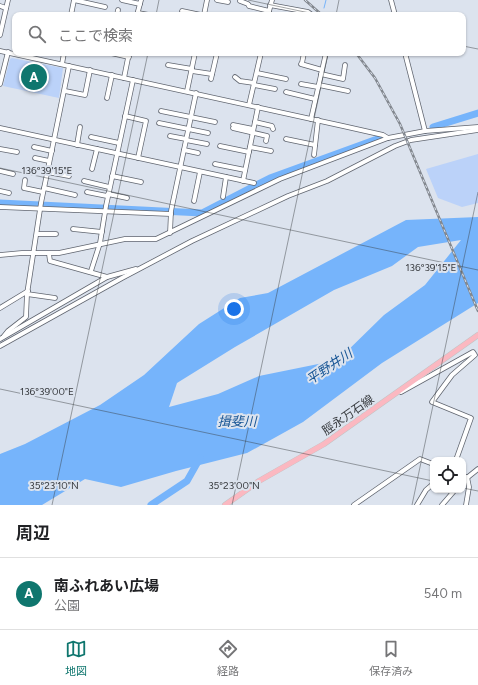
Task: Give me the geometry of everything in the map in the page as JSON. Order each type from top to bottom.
[{"type":"main road","name":"脛永万石線","points":[[225,505],[260,480],[324,444],[478,335]]},
{"type":"street","points":[[0,34],[1,24],[8,0]]},
{"type":"street","points":[[72,12],[74,0],[105,7]]},
{"type":"street","points":[[122,0],[140,2],[138,12]]},
{"type":"street","points":[[205,12],[207,0]]},
{"type":"street","points":[[218,0],[228,2]]},
{"type":"street","points":[[391,0],[394,12]]},
{"type":"street","points":[[240,2],[266,12]]},
{"type":"street","points":[[269,12],[271,2],[308,12]]},
{"type":"street","points":[[0,6],[6,8]]},
{"type":"street","points":[[0,51],[12,53]]},
{"type":"street","points":[[0,84],[8,52]]},
{"type":"street","points":[[26,56],[318,120],[383,135],[388,138]]},
{"type":"street","points":[[62,64],[63,56]]},
{"type":"street","points":[[124,78],[129,56]]},
{"type":"street","points":[[187,91],[194,56]]},
{"type":"street","points":[[168,65],[212,76],[216,56]]},
{"type":"street","points":[[249,105],[260,56]]},
{"type":"street","points":[[303,56],[301,64],[343,79],[346,65]]},
{"type":"street","points":[[311,119],[325,56]]},
{"type":"street","points":[[406,56],[425,131]]},
{"type":"street","points":[[2,338],[8,331],[26,317],[40,203],[65,91],[69,66]]},
{"type":"street","points":[[65,91],[85,95],[90,70]]},
{"type":"street","points":[[257,73],[286,79]]},
{"type":"street","points":[[107,98],[112,75]]},
{"type":"street","points":[[235,78],[240,81],[275,89]]},
{"type":"street","points":[[91,271],[100,243],[109,187],[133,80]]},
{"type":"street","points":[[300,84],[348,92]]},
{"type":"street","points":[[286,92],[315,99]]},
{"type":"street","points":[[170,233],[171,214],[196,93]]},
{"type":"street","points":[[243,181],[258,107]]},
{"type":"street","points":[[161,111],[215,122]]},
{"type":"street","points":[[125,116],[146,120],[138,158]]},
{"type":"street","points":[[314,156],[318,120]]},
{"type":"street","points":[[255,122],[272,126],[273,129]]},
{"type":"street","points":[[159,123],[208,133]]},
{"type":"street","points":[[76,144],[80,127]]},
{"type":"street","points":[[233,127],[253,131],[267,136],[266,141]]},
{"type":"street","points":[[0,255],[49,254],[125,239],[156,239],[280,179],[388,138],[425,131],[478,127]]},
{"type":"street","points":[[0,128],[254,183]]},
{"type":"street","points":[[0,346],[142,267],[264,206],[327,181],[395,146],[411,140],[478,130]]},
{"type":"street","points":[[170,136],[207,144]]},
{"type":"street","points":[[91,137],[119,143]]},
{"type":"street","points":[[286,139],[315,145]]},
{"type":"street","points":[[220,146],[249,152]]},
{"type":"street","points":[[250,146],[271,151]]},
{"type":"street","points":[[34,147],[52,151]]},
{"type":"street","points":[[0,149],[17,152]]},
{"type":"street","points":[[92,169],[97,149]]},
{"type":"street","points":[[184,150],[198,153]]},
{"type":"street","points":[[35,158],[49,161]]},
{"type":"street","points":[[215,164],[245,170]]},
{"type":"street","points":[[0,171],[13,174]]},
{"type":"street","points":[[47,172],[69,176]]},
{"type":"street","points":[[194,201],[200,172]]},
{"type":"street","points":[[112,176],[141,182]]},
{"type":"street","points":[[223,198],[226,177]]},
{"type":"street","points":[[25,180],[24,188],[75,195]]},
{"type":"street","points":[[84,181],[109,187]]},
{"type":"street","points":[[0,191],[9,193]]},
{"type":"street","points":[[87,192],[127,198]]},
{"type":"street","points":[[0,206],[171,214]]},
{"type":"street","points":[[72,229],[102,232]]},
{"type":"street","points":[[37,234],[56,234]]},
{"type":"street","points":[[49,254],[50,261],[91,271],[107,277]]},
{"type":"street","points":[[2,338],[107,277],[118,272],[142,267]]},
{"type":"street","points":[[0,308],[28,293],[55,298]]},
{"type":"street","points":[[386,399],[474,352],[475,355],[452,375],[432,402],[471,418],[457,457]]},
{"type":"street","points":[[354,505],[420,459],[430,463]]},
{"type":"street","points":[[466,479],[478,470]]},
{"type":"street","points":[[466,484],[468,487],[466,505]]},
{"type":"street","points":[[417,505],[426,490],[430,487]]},
{"type":"street","points":[[442,505],[452,493]]},
{"type":"shaded area","points":[[12,58],[63,68],[59,98],[3,86],[10,59]]},
{"type":"shaded area","points":[[478,154],[478,203],[462,207],[438,198],[426,169]]},
{"type":"water","name":"揖斐川","points":[[478,217],[478,303],[382,363],[303,422],[247,453],[121,487],[85,479],[42,505],[0,505],[0,454],[25,444],[100,405],[144,375],[199,324],[240,298],[268,293],[406,220]],"holes":[[[461,240],[425,285],[384,315],[338,360],[259,376],[218,394],[169,407],[177,383],[235,347],[334,290],[392,266],[418,247]]]},
{"type":"waterway","points":[[324,8],[326,0]]},
{"type":"waterway","points":[[433,127],[478,113]]},
{"type":"waterway","points":[[0,203],[202,213],[270,178],[380,138]]},
{"type":"waterway","name":"平野井川","points":[[151,505],[187,481],[200,458]]},
{"type":"railway","points":[[305,0],[319,12]]},
{"type":"railway","points":[[358,56],[375,78],[400,124],[478,311]]},
{"type":"place","name":"南ふれあい広場","points":[[34,77]]}]
